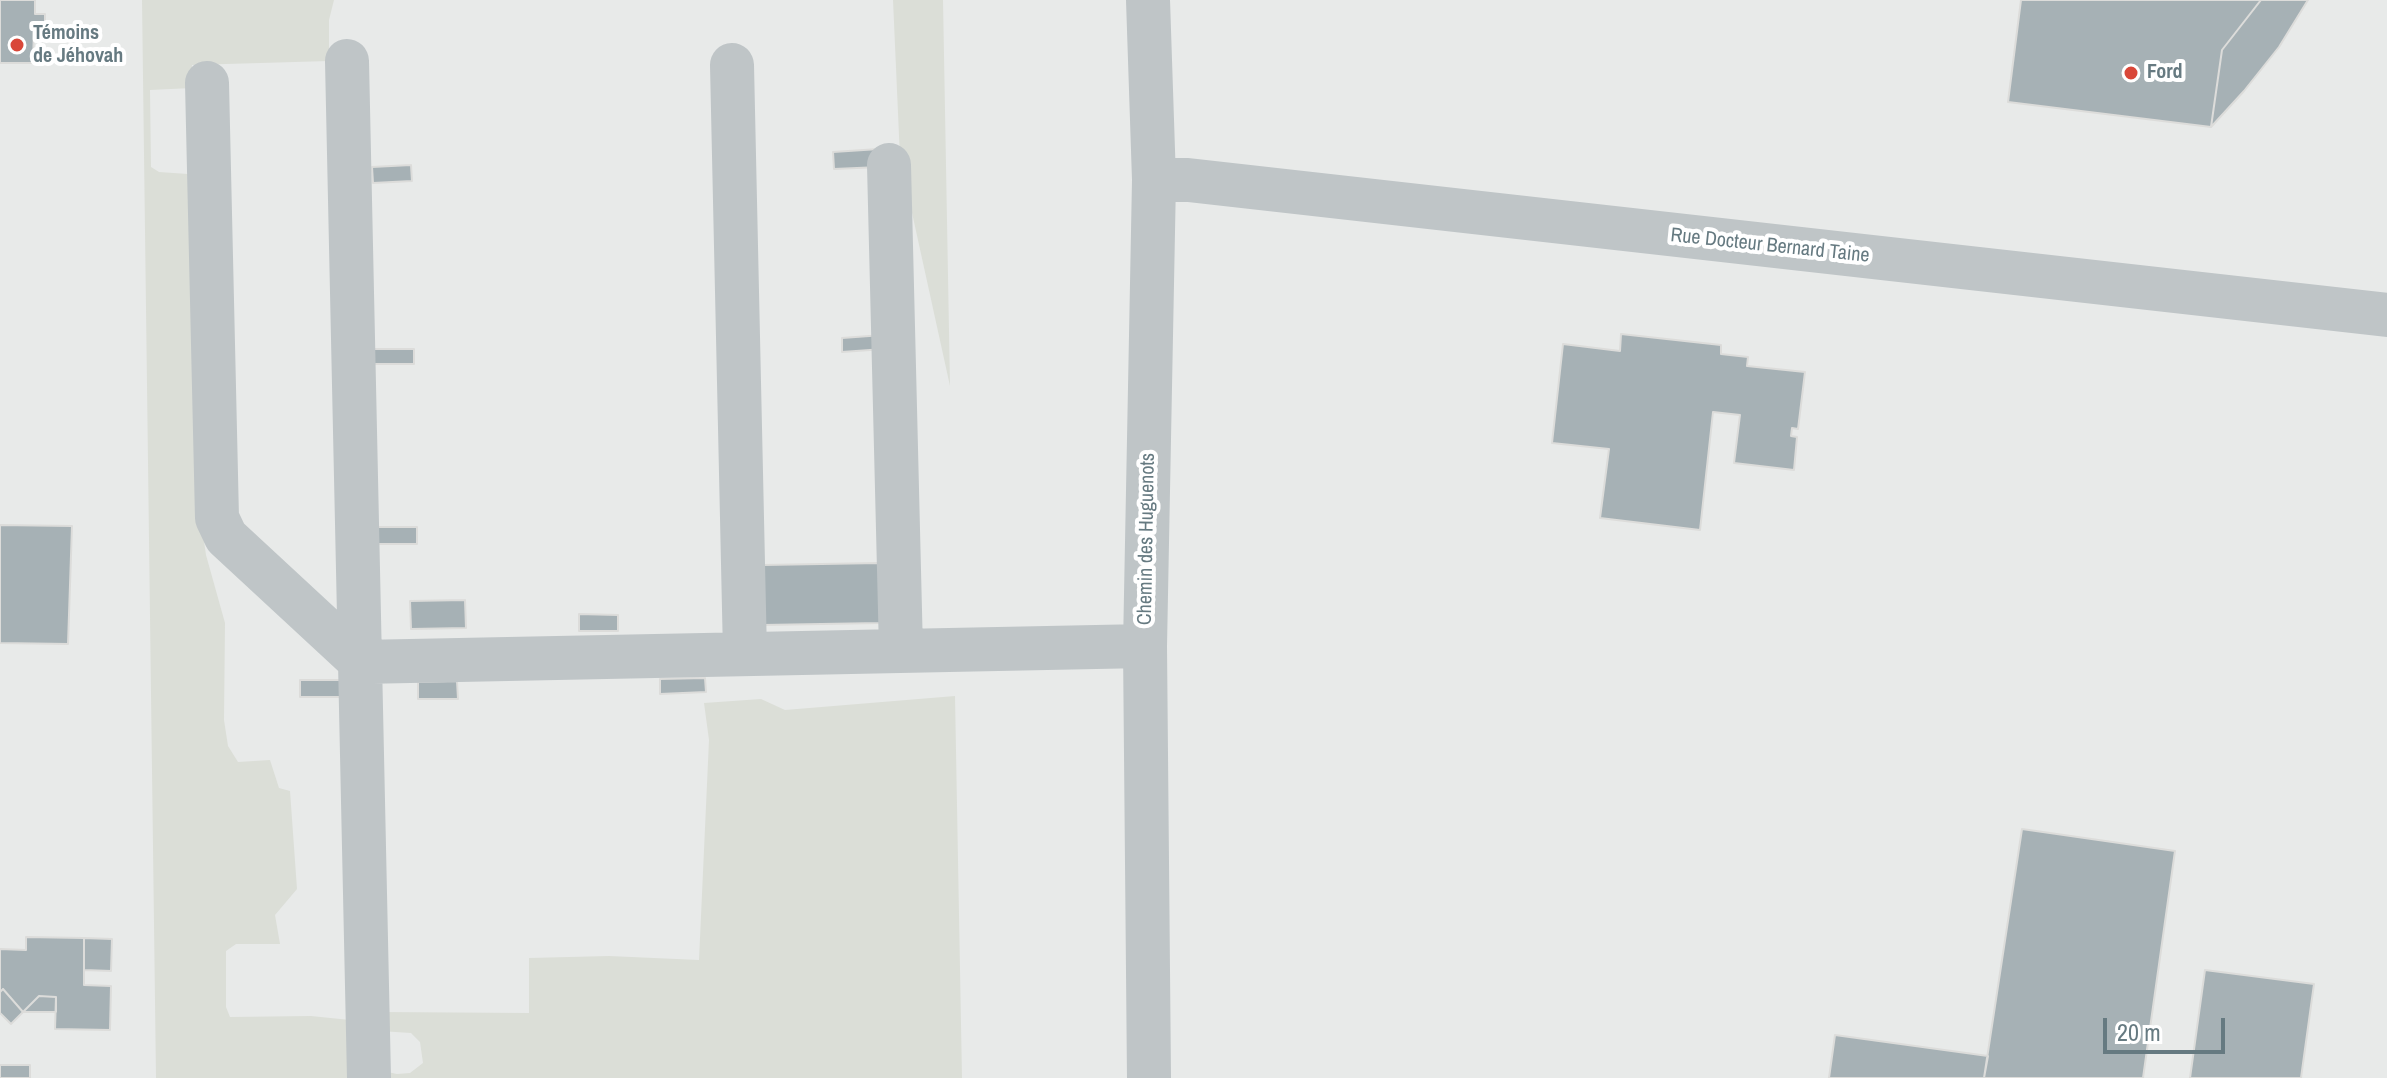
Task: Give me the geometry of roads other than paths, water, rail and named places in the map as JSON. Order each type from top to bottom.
[{"type":"street","name":"Chemin des Huguenots","points":[[1148,0],[1154,180],[1145,646],[1149,1078]]},
{"type":"street","points":[[347,61],[369,1078]]},
{"type":"street","points":[[732,65],[745,654]]},
{"type":"street","points":[[207,83],[217,518],[226,537],[361,662],[1145,646]]},
{"type":"street","points":[[889,165],[901,651]]},
{"type":"street","name":"Rue Docteur Bernard Taine","points":[[1154,180],[1188,180],[2387,315]]},
{"type":"place","name":"Témoins de Jéhovah","points":[[17,45]]},
{"type":"place","name":"Ford","points":[[2131,73]]}]
